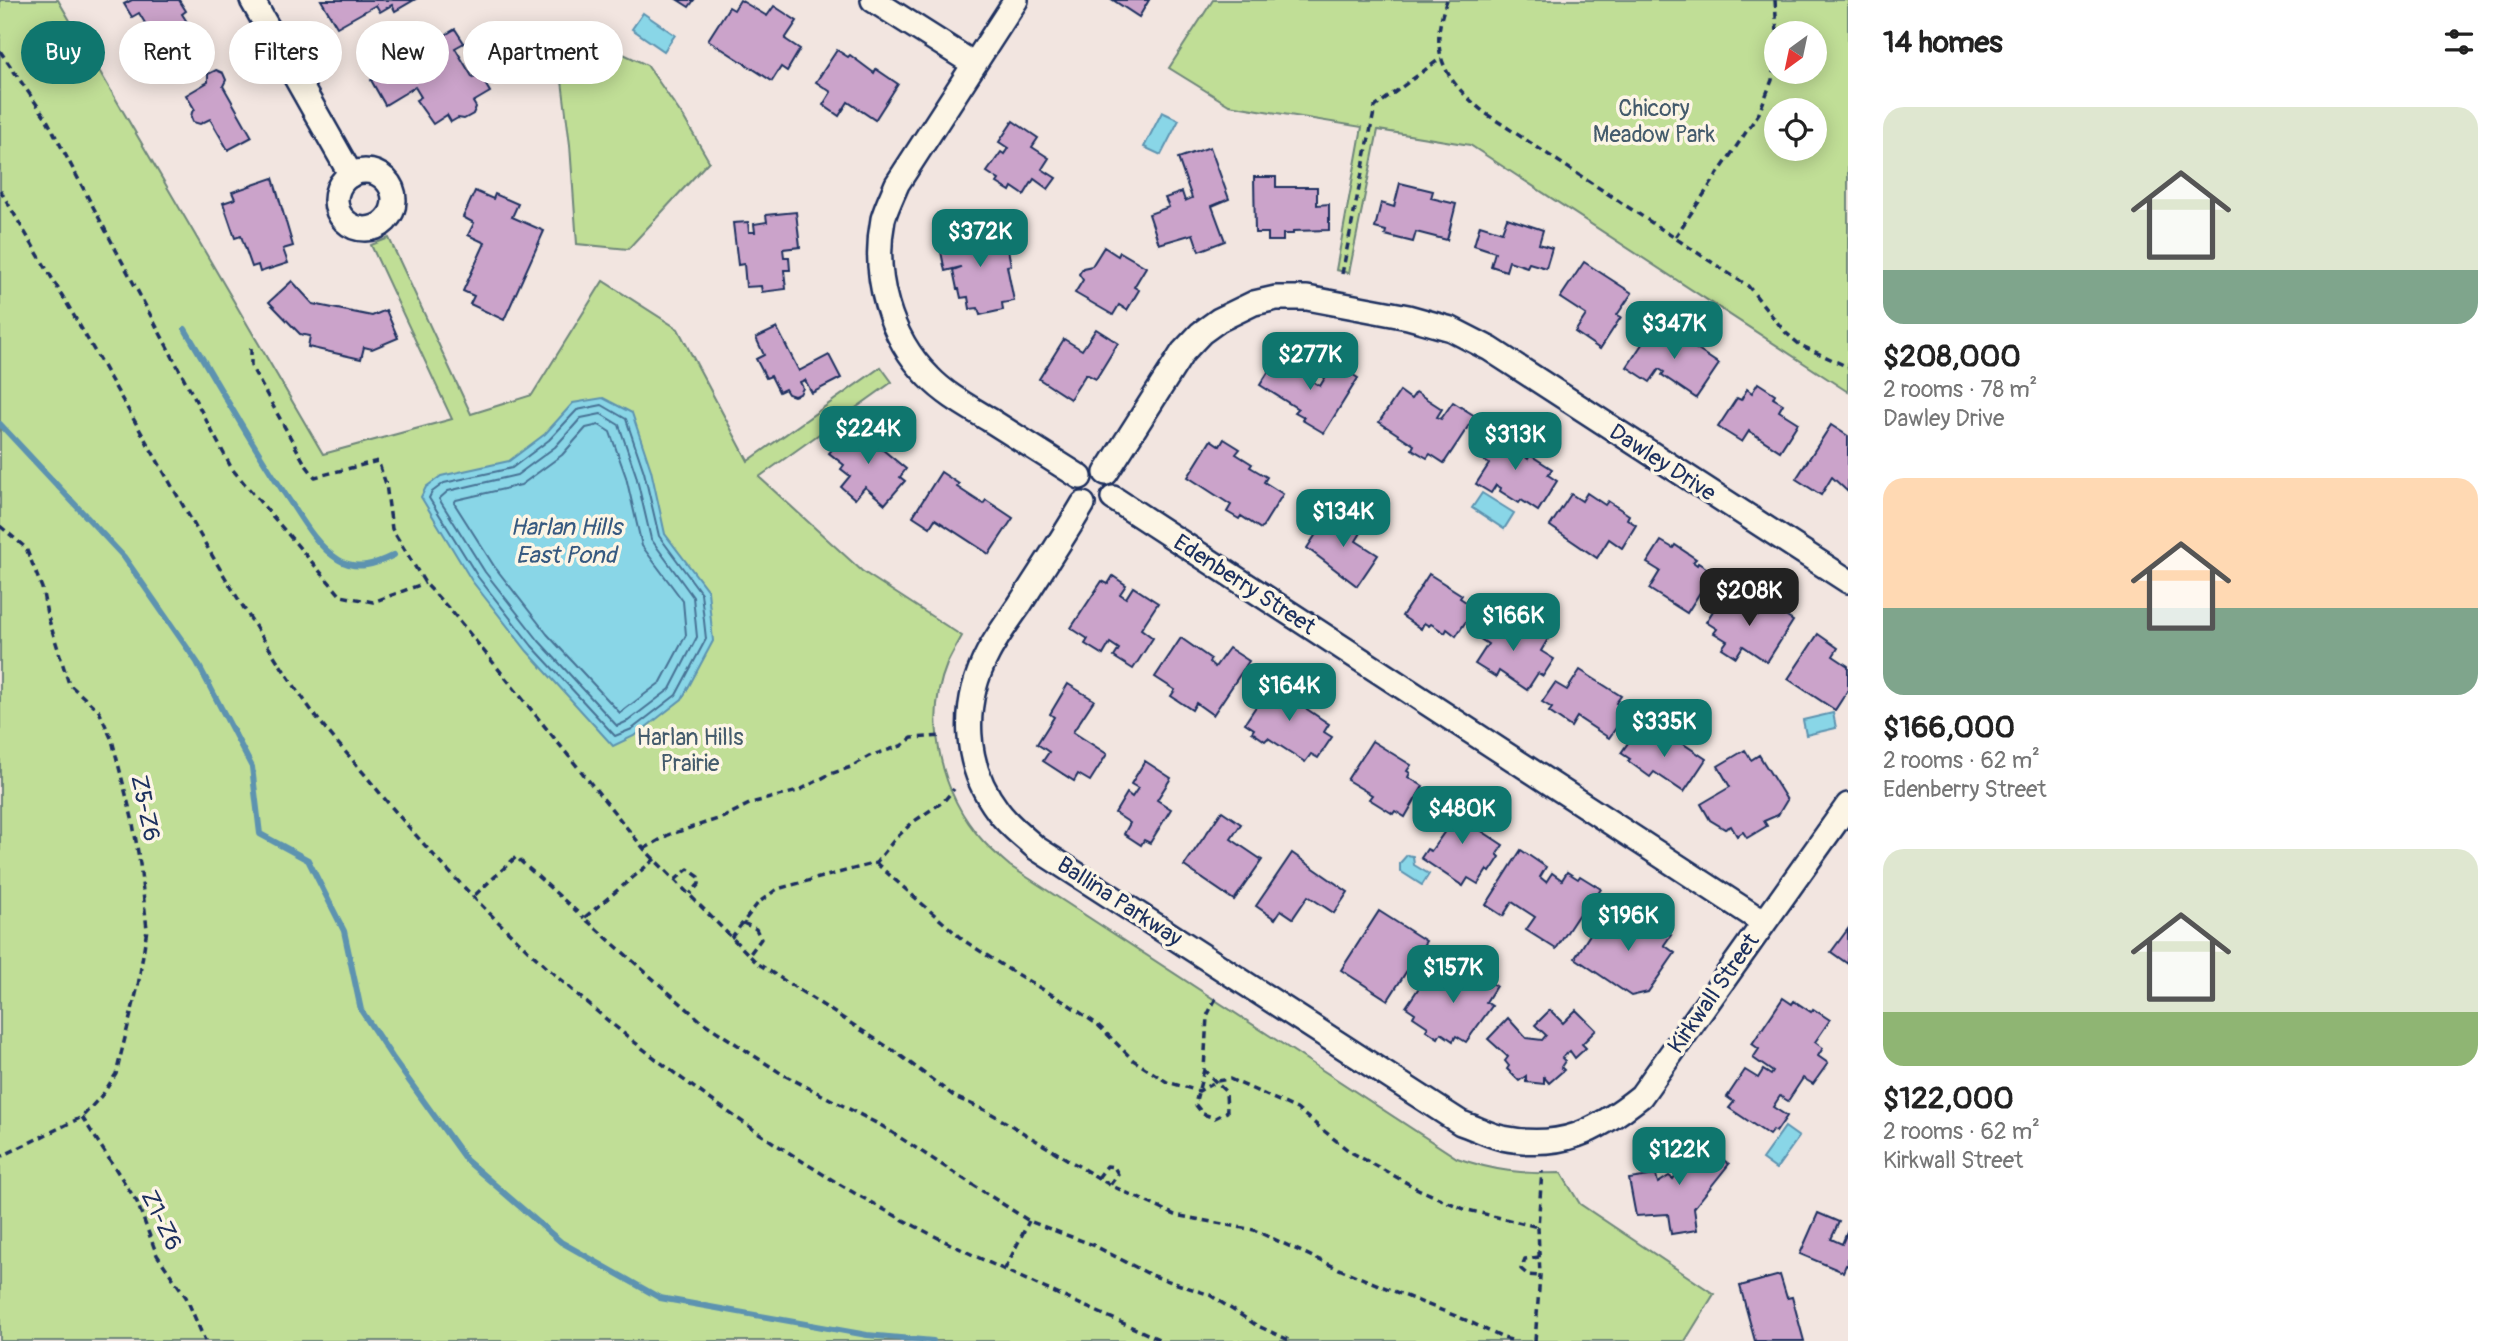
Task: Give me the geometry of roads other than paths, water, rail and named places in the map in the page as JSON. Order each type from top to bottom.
[{"type":"street","points":[[252,0],[351,175]]},
{"type":"street","points":[[873,0],[974,64]]},
{"type":"street","points":[[1016,0],[897,184],[884,217],[879,251],[882,282],[890,315],[904,346],[929,377],[956,399],[1080,477]]},
{"type":"street","name":"Dawley Drive","points":[[1106,473],[1184,352],[1201,333],[1239,308],[1254,303],[1276,298],[1307,298],[1408,317],[1451,329],[1480,344],[1848,581]]},
{"type":"street","points":[[1095,469],[1106,473],[1114,481],[1110,503],[1100,508],[1083,504],[1077,494],[1080,477],[1095,469]]},
{"type":"street","name":"Edenberry Street","points":[[1113,498],[1763,922]]},
{"type":"street","name":"Ballina Parkway","points":[[1083,504],[988,654],[976,682],[969,719],[970,751],[979,778],[999,813],[1037,848],[1461,1122],[1501,1138],[1548,1142]]},
{"type":"street","name":"Kirkwall Street","points":[[1548,1142],[1588,1132],[1615,1117],[1641,1096],[1848,805]]},
{"type":"water","points":[[643,13],[675,35],[664,51],[632,29]]},
{"type":"water","points":[[1162,112],[1179,120],[1161,155],[1144,147]]},
{"type":"water","name":"Harlan Hills East Pond","points":[[603,398],[632,413],[651,470],[665,534],[708,591],[713,641],[682,699],[636,735],[613,746],[527,651],[472,581],[421,497],[426,487],[441,476],[509,461],[545,434],[573,403]]},
{"type":"water","points":[[1482,493],[1514,513],[1504,529],[1472,508]]},
{"type":"water","points":[[1833,713],[1836,728],[1806,735],[1803,720]]},
{"type":"water","points":[[1407,855],[1413,856],[1414,865],[1429,874],[1422,885],[1400,871],[1400,863]]},
{"type":"water","points":[[1785,1127],[1799,1137],[1776,1169],[1762,1159]]},
{"type":"waterway","points":[[185,329],[263,460],[318,542],[331,555],[353,565],[373,563],[394,555]]},
{"type":"waterway","points":[[0,424],[124,557],[197,662],[252,767],[260,834],[308,860],[344,931],[361,1010],[466,1160],[561,1242],[660,1298],[867,1335],[933,1341]]},
{"type":"park label","name":"Chicory Meadow Park","points":[[1654,121]]},
{"type":"park label","name":"Harlan Hills Prairie","points":[[690,750]]}]
